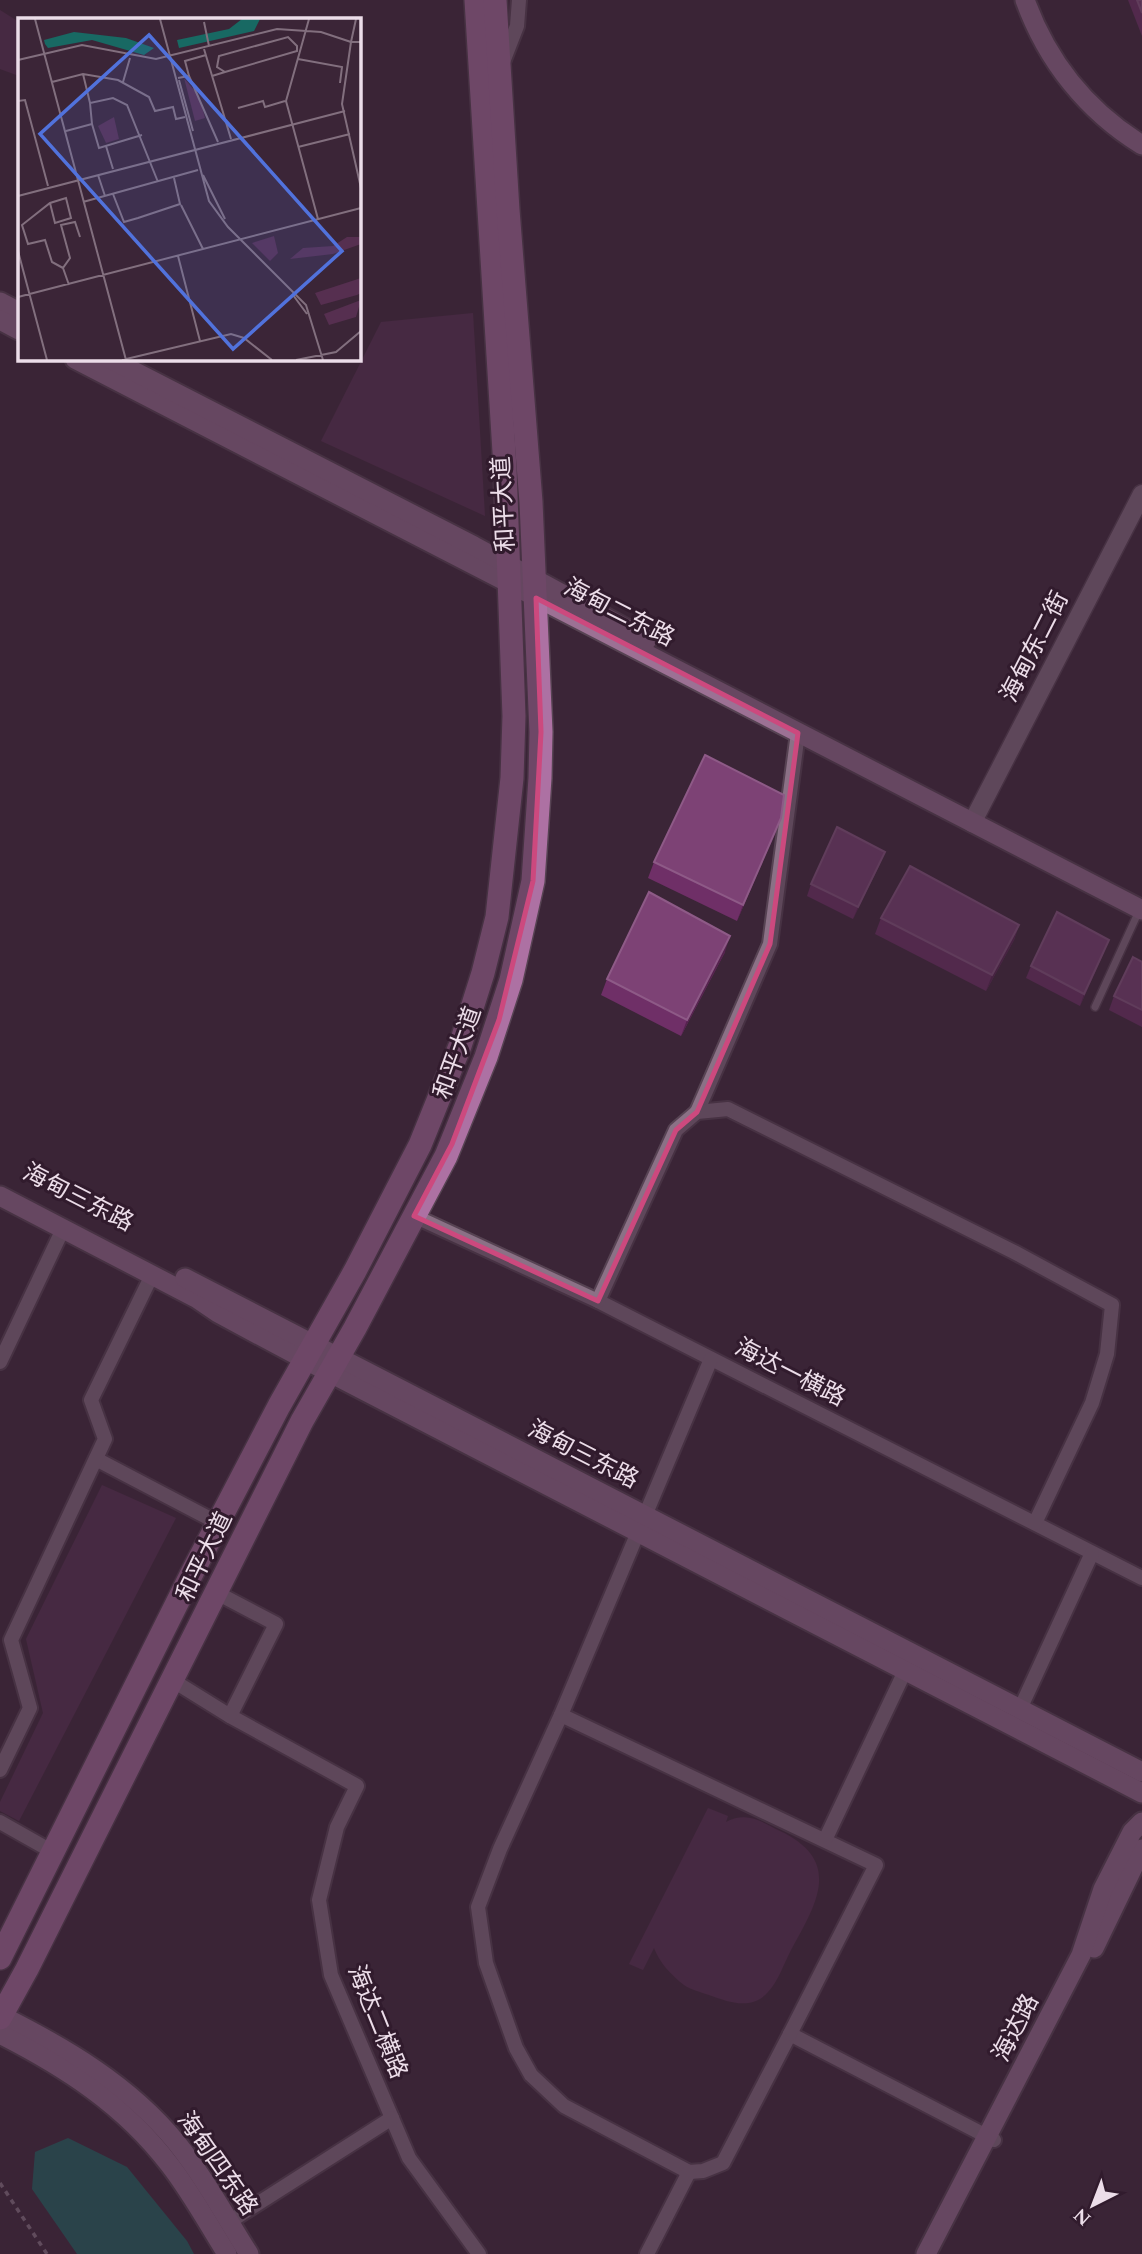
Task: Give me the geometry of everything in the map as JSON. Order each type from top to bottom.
[{"type":"main road","name":"和平大道","points":[[0,1958],[218,1523],[420,1145],[460,1046],[497,917],[512,778],[514,716],[505,468],[476,0]]},
{"type":"main road","name":"和平大道","points":[[0,2021],[297,1431],[452,1144],[486,1057],[511,980],[533,881],[541,767],[540,671],[531,502],[495,0]]},
{"type":"main road","points":[[1024,0],[1049,51],[1081,97],[1121,132],[1142,145]]},
{"type":"main road","points":[[1037,0],[1060,47],[1089,89],[1126,123],[1142,133]]},
{"type":"main road","points":[[0,302],[18,311]]},
{"type":"main road","points":[[0,320],[18,329]]},
{"type":"main road","name":"海甸二东路","points":[[77,360],[674,656],[1142,905]]},
{"type":"main road","name":"海甸二东路","points":[[112,360],[509,575]]},
{"type":"main road","name":"海甸二东路","points":[[535,588],[798,733],[979,819]]},
{"type":"main road","name":"海甸三东路","points":[[0,1186],[311,1352]]},
{"type":"main road","points":[[0,1196],[152,1275],[311,1352],[643,1524],[905,1671],[1142,1793]]},
{"type":"main road","name":"海甸三东路","points":[[643,1524],[1020,1709],[1142,1772]]},
{"type":"main road","name":"海达路","points":[[936,2254],[1081,1955],[1103,1889],[1132,1832],[1142,1822]]},
{"type":"main road","name":"海达路","points":[[926,2254],[1089,1960],[1142,1849]]},
{"type":"main road","name":"海甸四东路","points":[[0,2021],[46,2038],[109,2079],[139,2104],[184,2152],[249,2254]]},
{"type":"main road","name":"海甸四东路","points":[[0,2021],[101,2095],[128,2120],[171,2167],[227,2254]]},
{"type":"street","points":[[499,72],[517,26],[519,0]]},
{"type":"street","name":"海甸东二街","points":[[979,819],[1142,494]]},
{"type":"street","name":"海甸东二街","points":[[979,819],[1142,512]]},
{"type":"street","points":[[598,1301],[676,1129],[697,1112],[770,944],[798,733]]},
{"type":"street","points":[[697,1112],[728,1109],[1014,1252],[1112,1305],[1107,1354],[1092,1403],[1035,1523]]},
{"type":"street","name":"海达一横路","points":[[414,1216],[598,1301],[1142,1578]]},
{"type":"street","points":[[0,1362],[63,1229]]},
{"type":"street","points":[[0,1770],[30,1708],[11,1640],[105,1438],[91,1400],[152,1275]]},
{"type":"street","points":[[561,1715],[876,1865],[723,2163],[703,2171],[689,2172],[564,2106],[531,2075],[516,2048],[486,1963],[478,1907],[500,1849],[561,1715],[711,1359]]},
{"type":"street","points":[[96,1459],[218,1523]]},
{"type":"street","points":[[1020,1709],[1092,1553]]},
{"type":"street","points":[[172,1680],[230,1716],[276,1624],[217,1593]]},
{"type":"street","points":[[825,1840],[905,1671]]},
{"type":"street","name":"海达二横路","points":[[230,1716],[357,1786],[337,1827],[318,1900],[331,1975],[409,2158],[479,2254]]},
{"type":"street","points":[[0,1822],[53,1852]]},
{"type":"street","points":[[790,2034],[991,2138]]},
{"type":"street","points":[[229,2222],[392,2118]]},
{"type":"street","points":[[647,2254],[689,2172]]},
{"type":"lane","points":[[1094,1007],[1142,905]]},
{"type":"path","points":[[0,2183],[47,2254]]},
{"type":"highlighted area","points":[[536,598],[798,733],[770,944],[697,1112],[676,1130],[598,1301],[414,1216],[452,1144],[499,1020],[533,881],[541,732]]},
{"type":"shaded area","points":[[0,10],[18,21],[18,76],[0,69]]},
{"type":"shaded area","points":[[473,313],[485,516],[321,441],[381,322]]},
{"type":"shaded area","points":[[102,1485],[176,1518],[19,1821],[0,1811],[0,1802],[43,1713],[26,1639]]},
{"type":"shaded area","points":[[708,1808],[728,1816],[726,1822],[747,1817],[780,1831],[800,1843],[812,1856],[818,1869],[816,1900],[778,1978],[761,1998],[747,2003],[724,2000],[687,1987],[666,1968],[654,1948],[643,1970],[629,1964]]},
{"type":"shaded area","points":[[68,2138],[127,2167],[187,2241],[194,2254],[77,2254],[32,2189],[35,2152]]},
{"type":"building","points":[[1137,0],[1142,0],[1142,13]]},
{"type":"building","points":[[705,755],[784,795],[781,818],[743,905],[654,862]]},
{"type":"building","points":[[837,827],[885,852],[858,907],[811,884]]},
{"type":"building","points":[[910,866],[1019,925],[992,975],[881,918]]},
{"type":"building","points":[[649,892],[730,936],[687,1020],[607,979]]},
{"type":"building","points":[[1057,912],[1109,940],[1084,994],[1031,966]]},
{"type":"building","points":[[1133,957],[1142,962],[1142,1010],[1114,996]]}]
